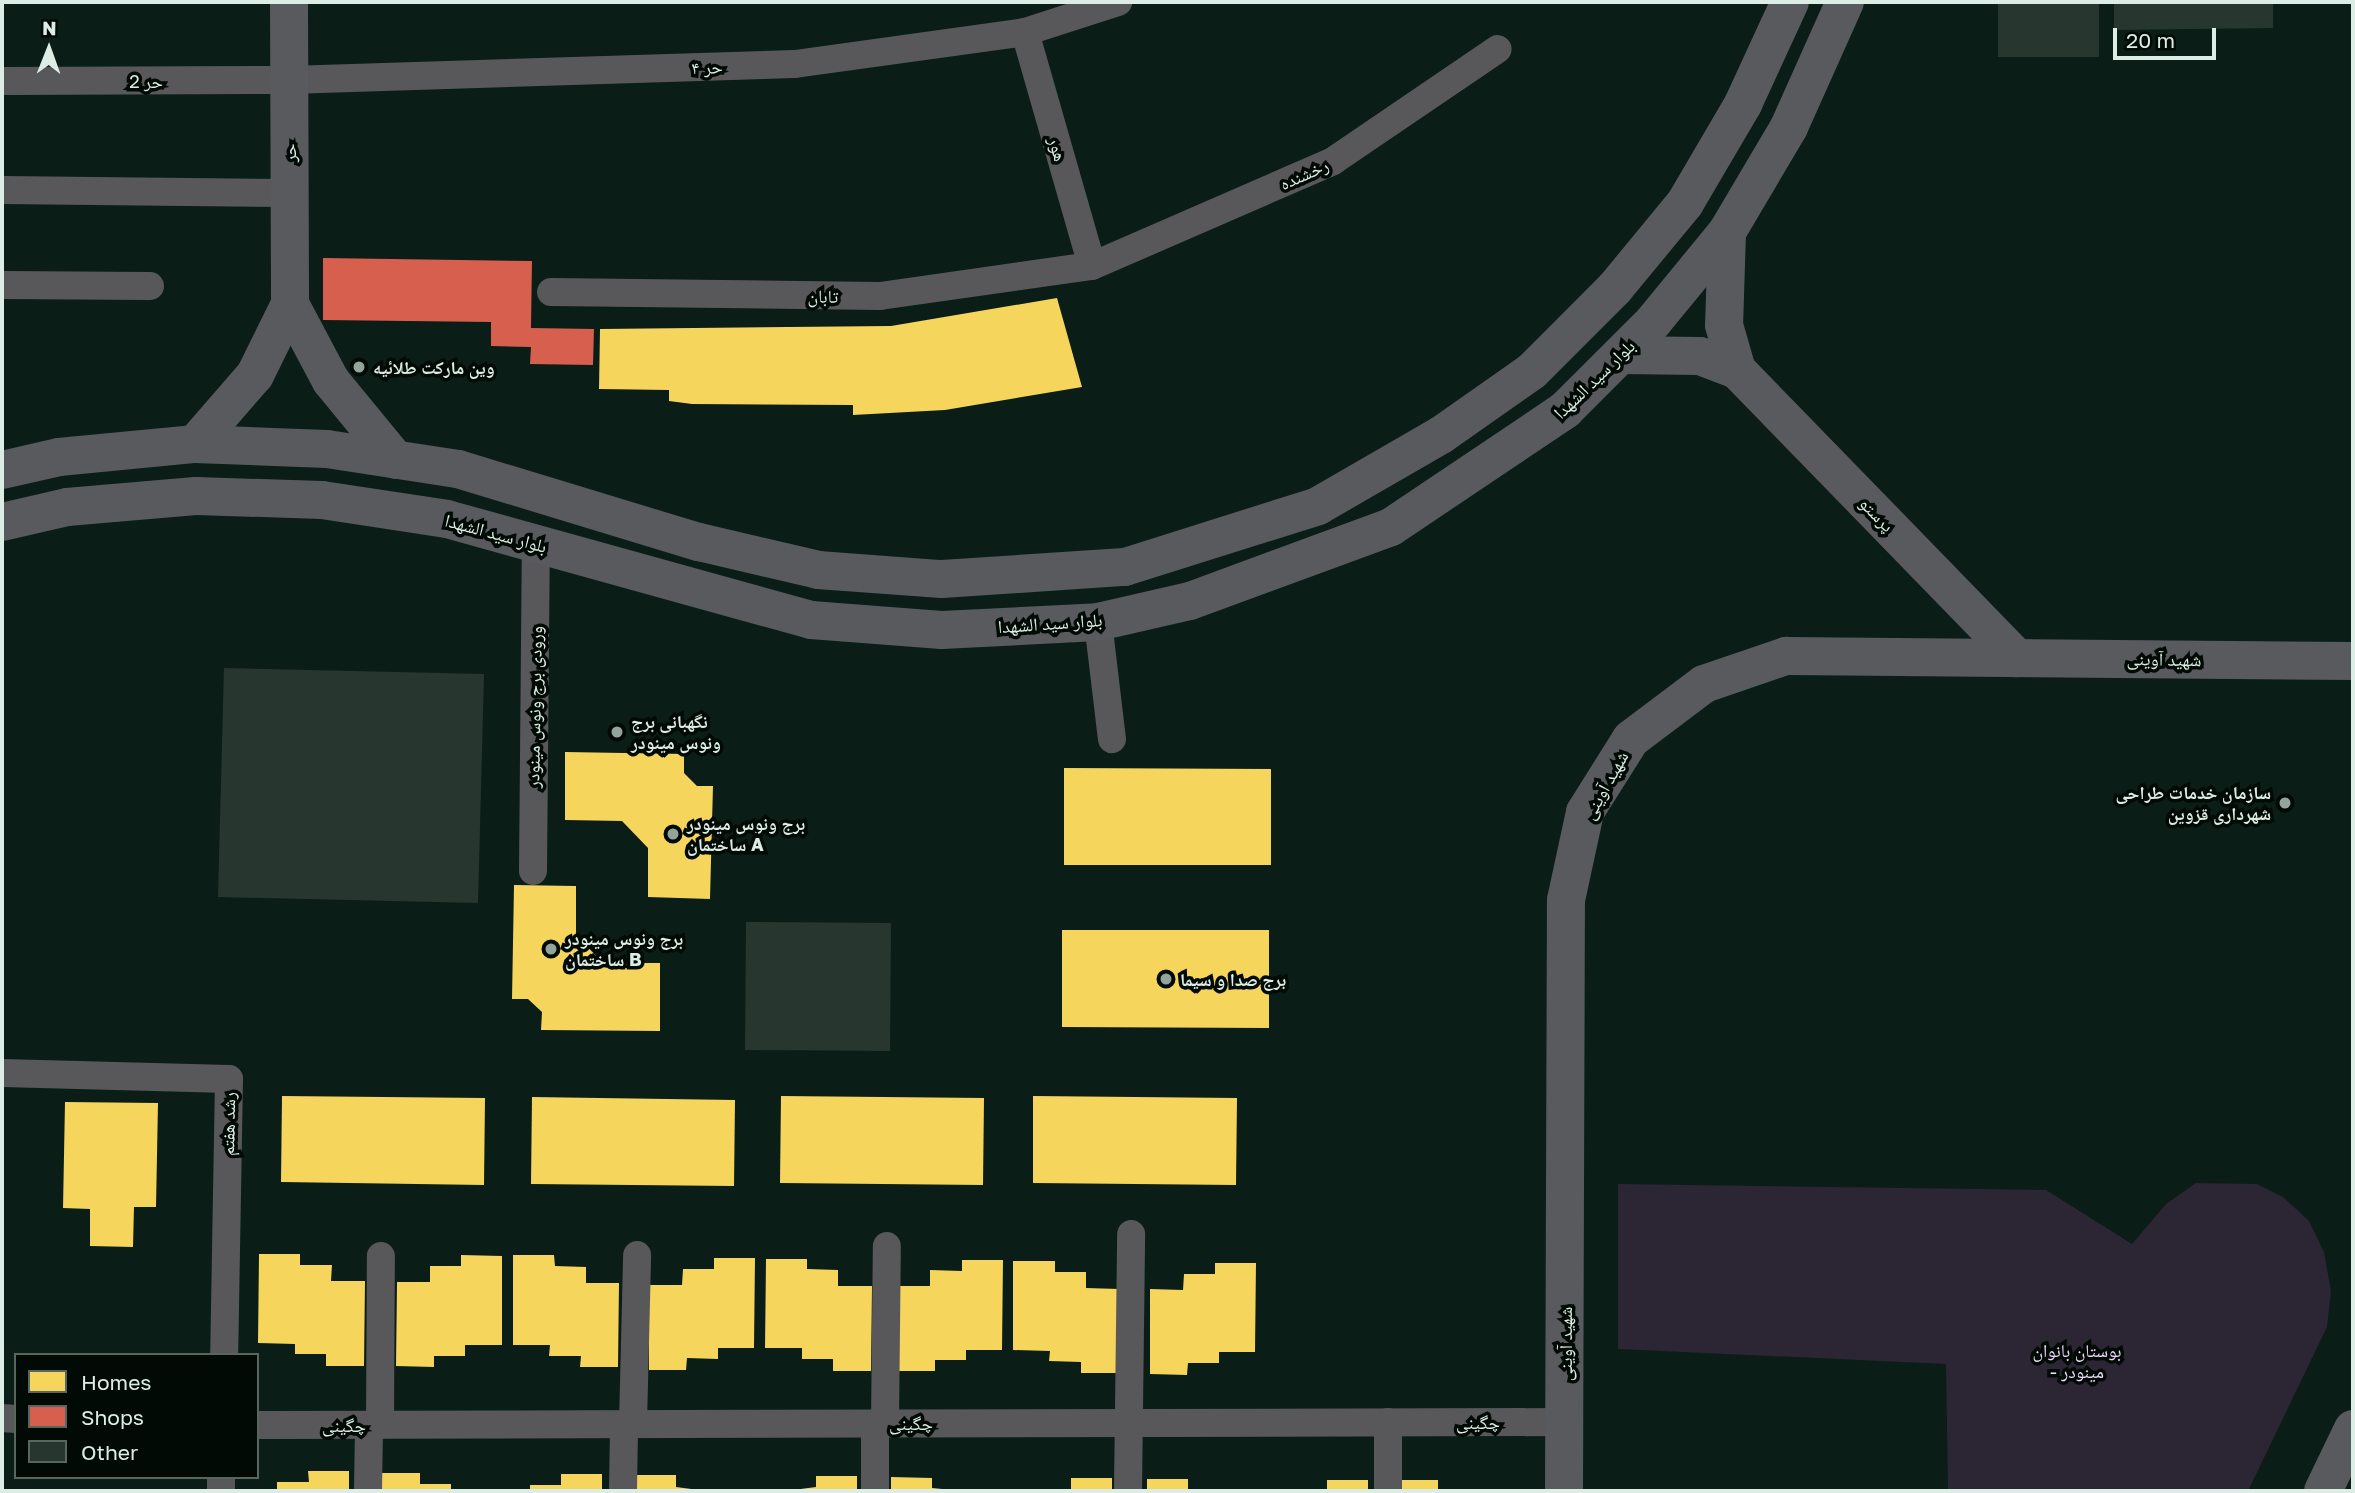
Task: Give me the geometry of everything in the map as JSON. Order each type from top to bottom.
[{"type":"main road","name":"حر","points":[[195,444],[255,375],[290,304],[289,2]]},
{"type":"main road","points":[[2,470],[59,457],[195,444],[327,449],[457,469],[698,542],[818,570],[942,579],[1125,567],[1318,506],[1441,435],[1532,371],[1615,288],[1685,203],[1743,104],[1790,2]]},
{"type":"main road","name":"بلوار سید الشهدا","points":[[2,522],[67,507],[196,496],[321,500],[447,519],[811,620],[942,630],[1084,622],[1190,601],[1391,527],[1565,410],[1621,355],[1727,232],[1788,127],[1845,2]]},
{"type":"main road","name":"پرستو","points":[[1727,232],[1724,325],[1737,370]]},
{"type":"main road","name":"حر","points":[[290,304],[331,381],[396,460]]},
{"type":"main road","name":"پرستو","points":[[1621,355],[1700,356],[1737,370],[2017,658]]},
{"type":"main road","points":[[1173,553],[1159,568],[1156,584],[1167,597],[1190,601]]},
{"type":"main road","points":[[1060,571],[1083,578],[1093,593],[1084,622]]},
{"type":"main road","name":"شهید آوینی","points":[[1564,1491],[1566,900],[1585,812],[1630,739],[1704,684],[1786,656],[2353,661]]},
{"type":"main road","points":[[2322,1491],[2353,1429]]},
{"type":"street","name":"حر ۴","points":[[289,80],[795,64],[1025,33],[1118,2]]},
{"type":"street","name":"هور","points":[[1025,33],[1092,266]]},
{"type":"street","name":"رخشنده","points":[[1092,266],[1333,161],[1498,49]]},
{"type":"street","name":"حر 2","points":[[2,81],[289,80]]},
{"type":"street","points":[[2,190],[290,193]]},
{"type":"street","name":"تابان","points":[[551,292],[880,296],[1092,266]]},
{"type":"street","points":[[2,285],[150,286]]},
{"type":"street","name":"ورودی برج ونوس مینودر","points":[[533,871],[536,544]]},
{"type":"street","points":[[1084,622],[1112,739]]},
{"type":"street","name":"رشد هفتم","points":[[2,1073],[229,1079],[223,1353]]},
{"type":"street","points":[[1128,1491],[1131,1234]]},
{"type":"street","points":[[875,1491],[887,1246]]},
{"type":"street","points":[[623,1491],[637,1255]]},
{"type":"street","points":[[368,1491],[374,1425],[381,1256]]},
{"type":"street","points":[[1388,1422],[1388,1491]]},
{"type":"street","name":"چگینی","points":[[259,1425],[1565,1422]]},
{"type":"green space","name":"بوستان بانوان - مینودر","points":[[2196,1183],[2257,1184],[2283,1197],[2309,1221],[2324,1252],[2331,1291],[2327,1327],[2248,1491],[1948,1491],[1946,1364],[1618,1349],[1618,1184],[2046,1190],[2132,1244],[2166,1204]]},
{"type":"building: Homes","points":[[1057,298],[1082,387],[945,410],[853,415],[853,405],[692,404],[669,401],[669,390],[599,389],[600,329],[891,326]]},
{"type":"building: Homes","name":"برج ونوس مینودر ساختمان A","points":[[565,752],[684,754],[684,773],[697,786],[713,786],[710,899],[648,897],[648,848],[622,821],[565,820]]},
{"type":"building: Homes","points":[[1064,768],[1271,769],[1271,865],[1064,865]]},
{"type":"building: Homes","name":"برج ونوس مینودر ساختمان B","points":[[514,885],[576,886],[576,935],[603,963],[660,963],[660,1031],[541,1030],[542,1012],[528,999],[512,999]]},
{"type":"building: Homes","name":"برج صدا و سیما","points":[[1062,930],[1269,930],[1269,1028],[1062,1027]]},
{"type":"building: Homes","points":[[282,1096],[485,1098],[484,1185],[281,1182]]},
{"type":"building: Homes","points":[[781,1096],[984,1098],[983,1185],[780,1183]]},
{"type":"building: Homes","points":[[1033,1096],[1237,1098],[1236,1185],[1033,1183]]},
{"type":"building: Homes","points":[[532,1097],[735,1100],[734,1186],[531,1184]]},
{"type":"building: Homes","points":[[65,1102],[158,1103],[156,1207],[134,1207],[133,1247],[90,1246],[90,1209],[63,1208]]},
{"type":"building: Homes","points":[[259,1254],[300,1254],[300,1265],[332,1265],[331,1281],[365,1281],[364,1366],[326,1366],[326,1354],[295,1354],[295,1344],[258,1343]]},
{"type":"building: Homes","points":[[461,1255],[502,1256],[502,1345],[465,1345],[465,1356],[434,1356],[434,1367],[396,1366],[397,1282],[430,1282],[430,1266],[461,1266]]},
{"type":"building: Homes","points":[[513,1255],[554,1255],[555,1266],[586,1267],[586,1283],[619,1283],[618,1367],[580,1367],[581,1356],[549,1356],[550,1345],[513,1345]]},
{"type":"building: Homes","points":[[714,1258],[755,1258],[754,1348],[718,1348],[718,1359],[687,1358],[686,1370],[649,1370],[649,1285],[682,1285],[683,1269],[714,1269]]},
{"type":"building: Homes","points":[[766,1259],[807,1259],[807,1269],[838,1270],[838,1286],[872,1286],[871,1371],[833,1371],[833,1359],[802,1359],[802,1348],[765,1348]]},
{"type":"building: Homes","points":[[962,1260],[1003,1260],[1002,1350],[966,1350],[966,1360],[935,1360],[935,1371],[896,1371],[897,1286],[930,1286],[930,1270],[962,1271]]},
{"type":"building: Homes","points":[[1013,1261],[1055,1261],[1055,1272],[1086,1272],[1086,1288],[1119,1289],[1119,1373],[1081,1373],[1081,1362],[1049,1361],[1050,1351],[1013,1350]]},
{"type":"building: Homes","points":[[1215,1263],[1256,1263],[1255,1352],[1219,1352],[1219,1363],[1188,1363],[1187,1375],[1150,1374],[1150,1289],[1183,1290],[1184,1274],[1215,1274]]},
{"type":"building: Homes","points":[[308,1471],[349,1471],[349,1491],[277,1491],[277,1482],[309,1482]]},
{"type":"building: Homes","points":[[379,1473],[420,1473],[420,1484],[451,1484],[451,1491],[379,1491]]},
{"type":"building: Homes","points":[[561,1474],[602,1474],[602,1491],[530,1491],[530,1485],[561,1485]]},
{"type":"building: Homes","points":[[635,1475],[676,1475],[676,1487],[707,1491],[635,1491]]},
{"type":"building: Homes","points":[[816,1476],[857,1476],[857,1491],[785,1491],[816,1487]]},
{"type":"building: Homes","points":[[891,1477],[932,1478],[932,1488],[963,1491],[891,1491]]},
{"type":"building: Homes","points":[[1071,1478],[1112,1478],[1112,1491],[1071,1491]]},
{"type":"building: Homes","points":[[1147,1479],[1188,1479],[1188,1491],[1147,1491]]},
{"type":"building: Homes","points":[[1327,1480],[1368,1480],[1368,1491],[1327,1491]]},
{"type":"building: Homes","points":[[1397,1480],[1438,1480],[1438,1491],[1397,1491]]},
{"type":"building: Shops","points":[[323,258],[532,261],[531,328],[594,329],[593,365],[530,364],[531,347],[491,346],[491,322],[323,320]]},
{"type":"building: Other","points":[[1998,2],[2099,2],[2099,57],[1998,57]]},
{"type":"building: Other","points":[[2114,2],[2273,2],[2273,28],[2114,30]]},
{"type":"building: Other","points":[[224,668],[484,674],[478,903],[218,897]]},
{"type":"building: Other","name":"نگهبانی برج ونوس مینودر","points":[[611,726],[623,726],[622,737],[611,737]]},
{"type":"building: Other","points":[[746,922],[891,923],[890,1051],[745,1050]]},
{"type":"place","name":"وین مارکت طلائیه","points":[[359,367]]},
{"type":"place","name":"نگهبانی برج ونوس مینودر","points":[[617,732]]},
{"type":"place","name":"سازمان خدمات طراحی شهرداری قزوین","points":[[2285,803]]},
{"type":"place","name":"برج ونوس مینودر ساختمان A","points":[[673,834]]},
{"type":"place","name":"برج ونوس مینودر ساختمان B","points":[[551,949]]},
{"type":"place","name":"برج صدا و سیما","points":[[1166,979]]}]
